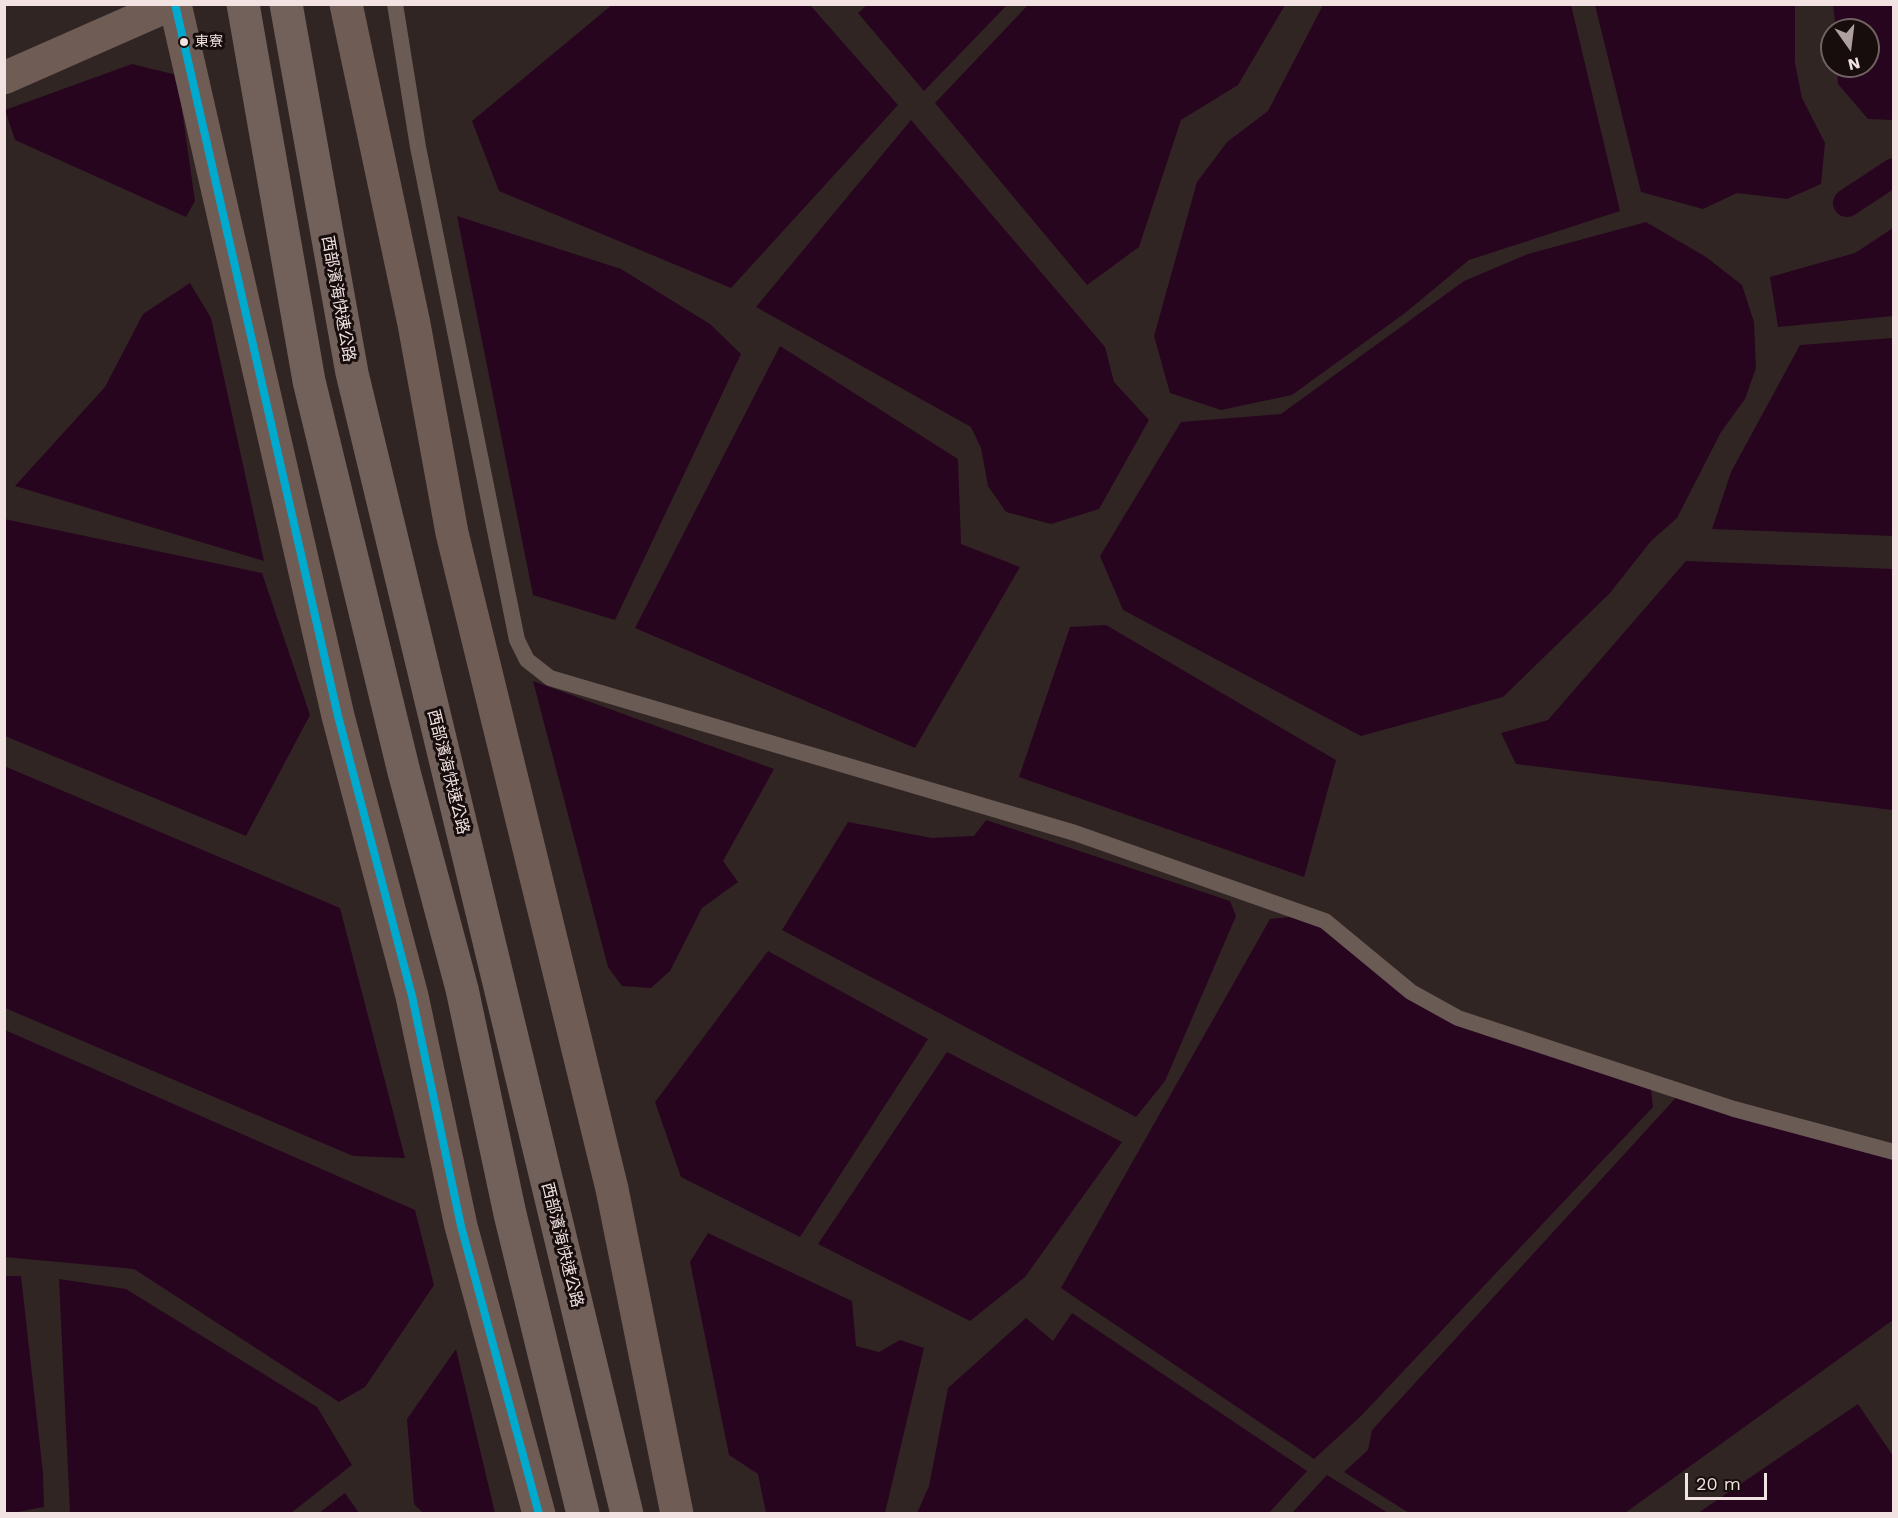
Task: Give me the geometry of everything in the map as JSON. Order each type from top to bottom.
[{"type":"highway","name":"西部濱海快速公路","points":[[287,16],[352,373],[627,1514]]},
{"type":"highway","points":[[245,19],[309,381],[404,772],[462,989],[510,1214],[583,1514]]},
{"type":"street","points":[[4,78],[173,4],[338,716],[412,996],[461,1226],[539,1514]]},
{"type":"street","points":[[346,4],[414,324],[452,533],[612,1189],[677,1514]]},
{"type":"lane","points":[[395,4],[418,147],[517,640],[527,660],[542,672],[550,678],[1075,833],[1325,921],[1411,992],[1458,1018],[1734,1109],[1893,1152]]},
{"type":"shaded area","points":[[613,4],[810,5],[898,105],[731,288],[499,191],[472,121]]},
{"type":"shaded area","points":[[867,5],[1007,5],[924,91],[858,13]]},
{"type":"shaded area","points":[[1028,5],[1285,5],[1238,85],[1181,120],[1139,247],[1087,285],[935,103]]},
{"type":"shaded area","points":[[1323,5],[1571,5],[1620,211],[1469,260],[1405,313],[1292,395],[1221,410],[1170,393],[1154,336],[1197,182],[1227,142],[1268,111]]},
{"type":"shaded area","points":[[1595,5],[1795,5],[1795,63],[1802,98],[1825,143],[1821,184],[1787,199],[1737,193],[1703,209],[1641,192]]},
{"type":"shaded area","points":[[1833,5],[1893,5],[1893,120],[1868,119],[1838,84],[1838,78],[1880,78],[1880,18],[1835,18]]},
{"type":"shaded area","points":[[132,64],[177,75],[195,201],[186,217],[15,140],[5,110]]},
{"type":"shaded area","points":[[911,120],[1105,347],[1114,382],[1149,420],[1099,509],[1051,524],[1006,512],[988,486],[981,448],[971,427],[756,307]]},
{"type":"shaded area","points":[[457,216],[621,269],[710,324],[741,354],[615,620],[533,595]]},
{"type":"shaded area","points":[[1646,222],[1706,257],[1742,285],[1754,322],[1756,368],[1745,399],[1721,432],[1677,518],[1651,541],[1610,593],[1503,697],[1361,736],[1123,610],[1100,556],[1181,422],[1281,414],[1464,281],[1528,254]]},
{"type":"shaded area","points":[[1893,228],[1893,316],[1778,327],[1770,277],[1855,253]]},
{"type":"shaded area","points":[[190,283],[211,318],[264,561],[15,486],[105,387],[143,314]]},
{"type":"shaded area","points":[[1893,338],[1893,536],[1712,529],[1731,472],[1800,345]]},
{"type":"shaded area","points":[[780,346],[958,459],[961,544],[1020,567],[915,748],[635,628]]},
{"type":"shaded area","points":[[4,519],[262,573],[310,715],[246,836],[5,736]]},
{"type":"shaded area","points":[[1686,561],[1893,569],[1893,810],[1516,764],[1501,733],[1548,720]]},
{"type":"shaded area","points":[[1106,625],[1336,760],[1304,877],[1019,777],[1070,627]]},
{"type":"shaded area","points":[[533,681],[774,769],[723,861],[738,882],[702,908],[670,971],[651,988],[622,986],[608,967]]},
{"type":"shaded area","points":[[4,766],[340,908],[405,1158],[353,1156],[5,1008]]},
{"type":"shaded area","points":[[986,820],[1230,901],[1236,916],[1165,1081],[1136,1117],[782,930],[848,822],[932,838],[974,836]]},
{"type":"shaded area","points":[[1307,915],[1434,1005],[1650,1081],[1653,1107],[1360,1417],[1314,1459],[1061,1288],[1270,919]]},
{"type":"shaded area","points":[[768,951],[928,1039],[800,1237],[681,1177],[655,1102]]},
{"type":"shaded area","points":[[5,1030],[415,1210],[434,1285],[365,1387],[339,1402],[134,1269],[5,1257]]},
{"type":"shaded area","points":[[947,1052],[1122,1142],[1025,1277],[970,1321],[818,1244]]},
{"type":"shaded area","points":[[1682,1091],[1893,1147],[1893,1320],[1625,1513],[1409,1513],[1344,1472],[1368,1450],[1372,1430]]},
{"type":"shaded area","points":[[708,1233],[852,1301],[856,1346],[879,1352],[900,1340],[924,1348],[885,1513],[766,1513],[758,1474],[729,1455],[690,1262]]},
{"type":"shaded area","points":[[4,1276],[21,1276],[43,1473],[44,1507],[7,1514],[4,1513]]},
{"type":"shaded area","points":[[59,1279],[126,1289],[317,1407],[352,1465],[291,1513],[70,1513]]},
{"type":"shaded area","points":[[1072,1313],[1307,1471],[1269,1513],[917,1513],[929,1486],[948,1388],[1026,1318],[1053,1341]]},
{"type":"shaded area","points":[[456,1349],[495,1513],[423,1513],[414,1504],[407,1419]]},
{"type":"shaded area","points":[[1858,1404],[1893,1456],[1893,1513],[1698,1513]]},
{"type":"shaded area","points":[[1327,1475],[1388,1513],[1292,1513]]},
{"type":"shaded area","points":[[345,1493],[359,1513],[319,1513]]},
{"type":"waterway","points":[[1847,203],[1894,172]]},
{"type":"transit line","points":[[175,4],[338,716],[412,996],[461,1226],[539,1514]]},
{"type":"place","name":"東寮","points":[[184,42]]}]
